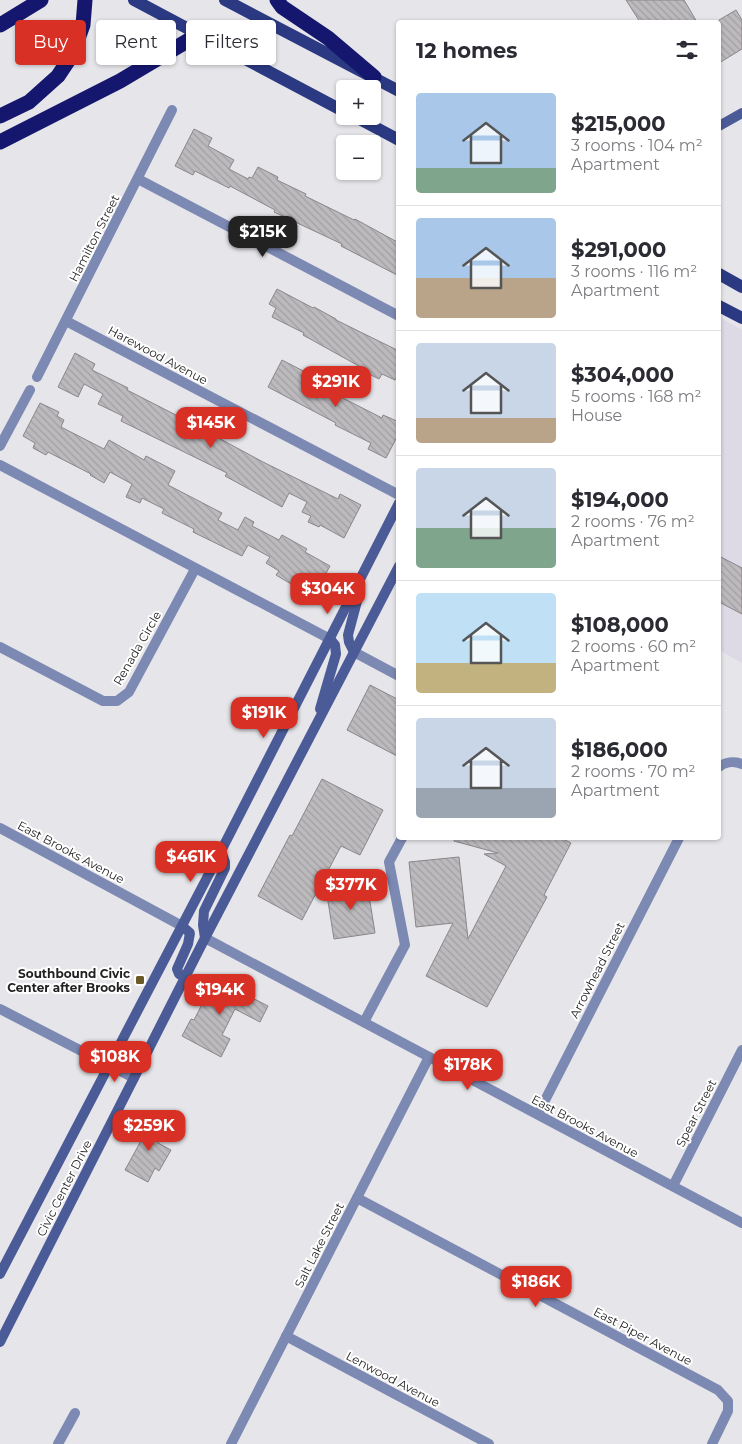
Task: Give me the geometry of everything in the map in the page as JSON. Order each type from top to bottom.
[{"type":"highway","points":[[0,25],[41,0]]},
{"type":"highway","points":[[0,116],[29,102],[58,76],[72,55],[83,26],[85,0]]},
{"type":"highway","points":[[277,0],[282,7],[328,38],[374,77]]},
{"type":"highway","points":[[0,142],[120,81],[186,41]]},
{"type":"main road","points":[[134,0],[186,28]]},
{"type":"main road","points":[[225,0],[396,89]]},
{"type":"main road","points":[[256,65],[336,107]]},
{"type":"main road","points":[[721,125],[742,113]]},
{"type":"main road","points":[[371,125],[396,138]]},
{"type":"main road","points":[[721,275],[742,287]]},
{"type":"main road","points":[[721,307],[742,318]]},
{"type":"main road","name":"Civic Center Drive","points":[[0,1274],[221,851],[396,509]]},
{"type":"main road","points":[[354,652],[348,635],[365,570]]},
{"type":"main road","name":"Civic Center Drive","points":[[0,1342],[205,938],[396,572]]},
{"type":"main road","points":[[313,732],[336,654],[335,644],[330,639]]},
{"type":"main road","points":[[205,938],[204,911],[225,868],[221,851]]},
{"type":"main road","points":[[182,926],[190,933],[190,938],[177,969],[179,974],[185,977]]},
{"type":"street","name":"Hamilton Street","points":[[37,376],[172,110]]},
{"type":"street","points":[[138,179],[396,314]]},
{"type":"street","name":"Harewood Avenue","points":[[66,321],[396,493]]},
{"type":"street","points":[[0,446],[30,390]]},
{"type":"street","points":[[0,465],[330,639]]},
{"type":"street","name":"Renada Circle","points":[[0,647],[103,701],[117,701],[129,692],[195,569]]},
{"type":"street","points":[[354,652],[396,674]]},
{"type":"street","points":[[721,766],[737,762],[742,764]]},
{"type":"street","name":"East Brooks Avenue","points":[[0,828],[182,926]]},
{"type":"street","points":[[364,1022],[405,945],[389,862],[401,840]]},
{"type":"street","name":"Arrowhead Street","points":[[538,1114],[678,840]]},
{"type":"street","name":"East Brooks Avenue","points":[[205,938],[742,1223]]},
{"type":"street","points":[[0,1009],[134,1078]]},
{"type":"street","name":"Spear Street","points":[[673,1186],[742,1050]]},
{"type":"street","name":"Salt Lake Street","points":[[231,1444],[429,1057]]},
{"type":"street","name":"East Piper Avenue","points":[[357,1198],[718,1390],[728,1401],[728,1411],[712,1444]]},
{"type":"street","name":"Lenwood Avenue","points":[[286,1336],[489,1444]]},
{"type":"street","points":[[58,1444],[75,1413]]},
{"type":"shaded area","points":[[721,318],[742,330],[742,663],[721,651]]},
{"type":"building","points":[[626,0],[684,0],[696,20],[639,20]]},
{"type":"building","points":[[736,10],[742,20],[742,49],[721,62],[721,20],[719,20]]},
{"type":"building","points":[[194,129],[212,138],[208,146],[234,160],[229,169],[248,179],[249,177],[252,178],[258,167],[278,177],[277,180],[306,194],[305,196],[355,219],[396,241],[396,274],[341,246],[342,244],[274,212],[275,210],[230,186],[229,188],[195,171],[193,175],[175,166]]},
{"type":"building","points":[[277,289],[396,350],[395,380],[382,374],[379,379],[365,372],[366,370],[303,335],[304,333],[272,317],[276,308],[269,304]]},
{"type":"building","points":[[75,353],[95,364],[92,370],[128,388],[127,390],[263,462],[338,499],[340,494],[361,505],[344,538],[320,525],[319,527],[308,522],[311,516],[302,512],[307,502],[289,493],[282,507],[225,476],[227,473],[121,421],[123,416],[98,404],[103,394],[84,384],[78,397],[58,387]]},
{"type":"building","points":[[282,360],[340,390],[337,395],[382,418],[383,415],[396,421],[396,439],[386,458],[368,449],[371,443],[268,387]]},
{"type":"building","points":[[40,403],[59,412],[57,416],[64,420],[61,427],[104,449],[109,440],[144,460],[146,456],[175,471],[168,485],[222,513],[218,520],[238,530],[245,517],[254,522],[252,526],[279,540],[282,535],[307,549],[305,552],[330,566],[312,598],[295,589],[296,587],[276,575],[279,571],[266,563],[270,557],[248,545],[242,556],[193,532],[194,529],[162,513],[164,509],[142,498],[140,503],[126,497],[132,484],[110,472],[104,483],[91,474],[48,452],[46,455],[33,448],[35,443],[23,436]]},
{"type":"building","points":[[721,557],[742,568],[742,614],[721,603]]},
{"type":"building","points":[[370,685],[396,698],[396,755],[347,730]]},
{"type":"building","points":[[322,779],[383,810],[360,855],[341,846],[302,920],[258,896]]},
{"type":"building","points":[[565,840],[571,843],[544,895],[547,897],[487,1007],[426,976],[453,923],[416,927],[409,862],[459,857],[468,939],[506,866],[484,854],[498,853],[454,841]]},
{"type":"building","points":[[367,883],[375,933],[334,939],[326,889]]},
{"type":"building","points":[[215,979],[268,1006],[260,1022],[235,1009],[222,1035],[230,1039],[221,1057],[182,1036],[191,1019],[194,1020]]},
{"type":"building","points":[[154,1117],[168,1125],[158,1143],[171,1150],[159,1171],[155,1168],[148,1182],[125,1170]]},
{"type":"place","name":"Southbound Civic Center after Brooks","points":[[140,980]]}]
